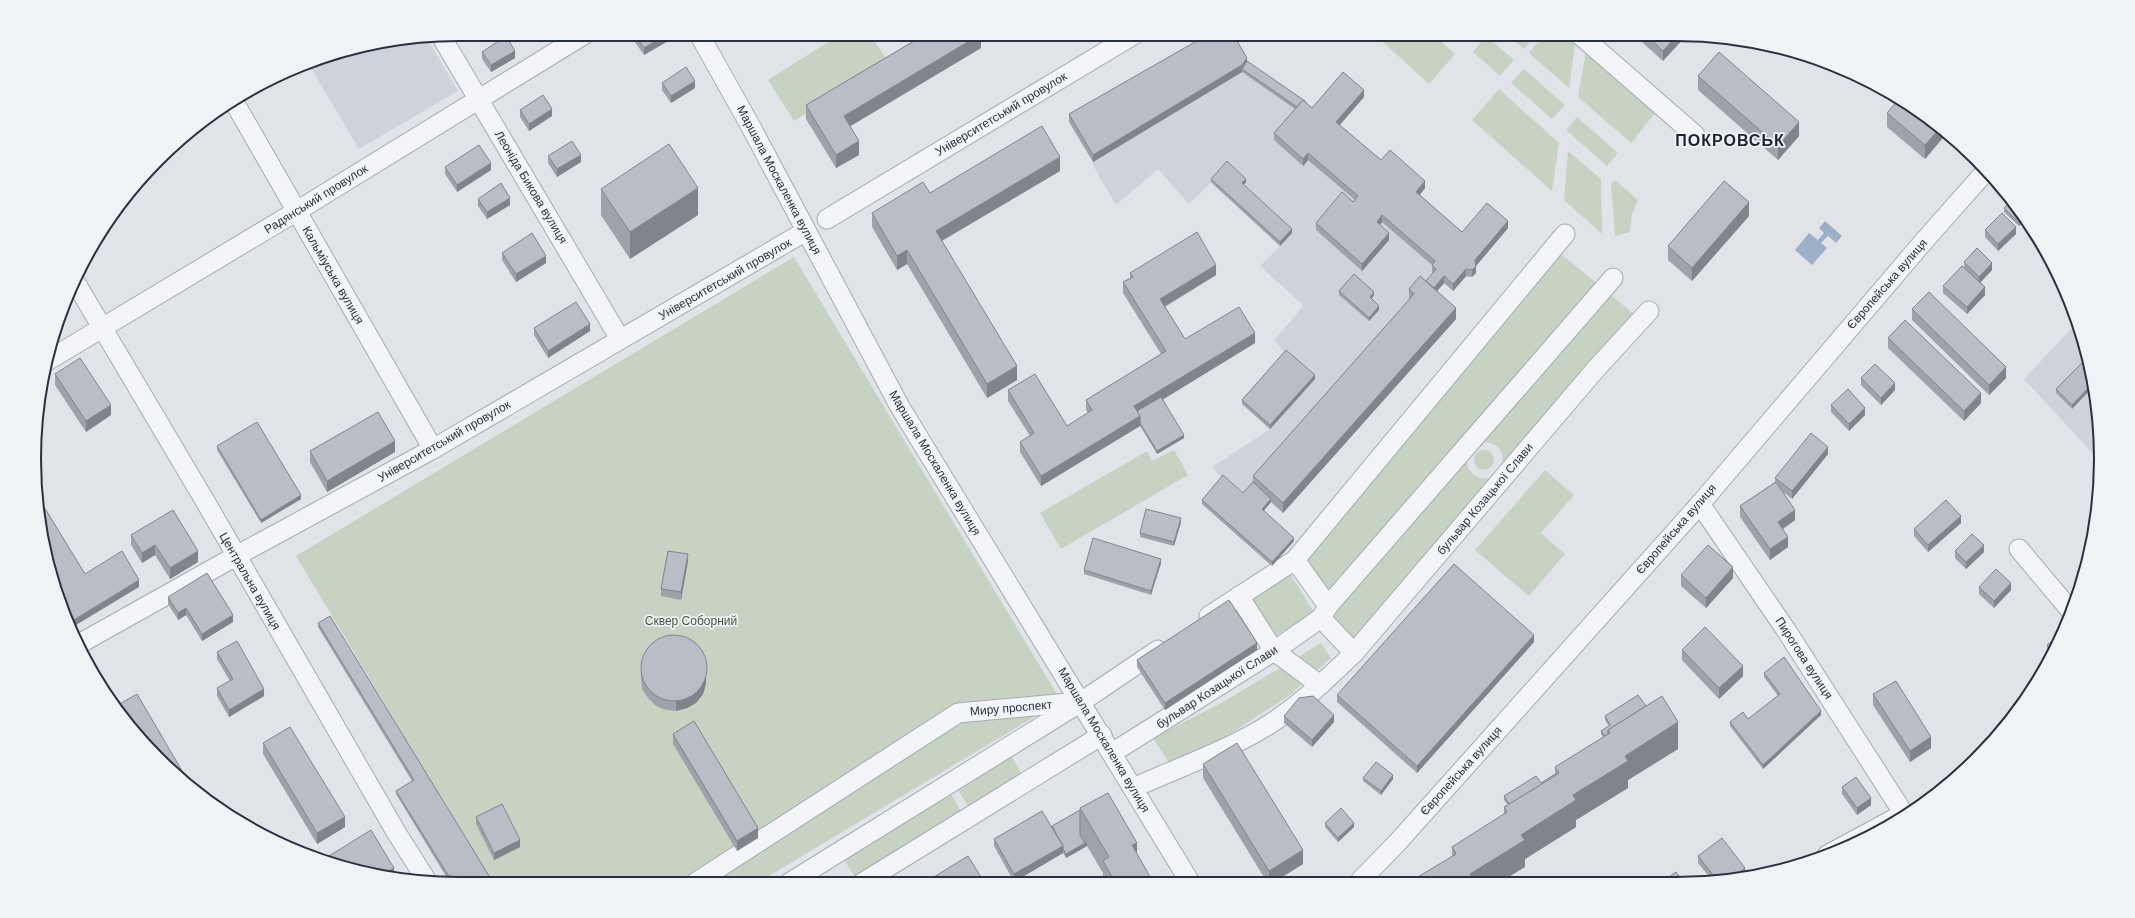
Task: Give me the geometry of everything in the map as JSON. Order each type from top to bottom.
[{"type":"street","name":"Радянський провулок","points":[[54,357],[297,211],[478,98],[573,41]]},
{"type":"street","name":"Маршала Москаленка вулиця","points":[[703,41],[900,408],[1102,735],[1187,877]]},
{"type":"street","name":"Університетський провулок","points":[[827,219],[1123,41]]},
{"type":"street","points":[[1587,41],[1696,136]]},
{"type":"street","name":"Леоніда Бикова вулиця","points":[[444,42],[620,339]]},
{"type":"street","name":"Кальміуська вулиця","points":[[236,105],[433,449]]},
{"type":"street","name":"Європейська вулиця","points":[[1364,877],[1397,843],[1700,504],[1908,259],[1983,175]]},
{"type":"street","name":"Університетський провулок","points":[[83,642],[236,556],[433,449],[806,231]]},
{"type":"street","points":[[1195,626],[1295,560],[1565,234]]},
{"type":"street","name":"бульвар Козацької Слави","points":[[1112,753],[1274,650],[1324,612],[1613,278]]},
{"type":"street","name":"Центральна вулиця","points":[[78,287],[392,825],[423,875]]},
{"type":"street","name":"бульвар Козацької Слави","points":[[1133,788],[1246,738],[1267,726],[1320,685],[1354,653],[1595,370],[1649,311]]},
{"type":"street","name":"Пирогова вулиця","points":[[1700,504],[1786,630],[1902,811]]},
{"type":"street","points":[[2019,549],[2067,606]]},
{"type":"street","points":[[1295,560],[1324,612],[1354,653]]},
{"type":"street","points":[[1239,596],[1274,650],[1320,685]]},
{"type":"street","points":[[1081,702],[1176,639]]},
{"type":"street","name":"Миру проспект","points":[[799,877],[1081,702]]},
{"type":"street","name":"Миру проспект","points":[[704,877],[958,713],[1081,702]]},
{"type":"street","points":[[872,877],[1102,735]]},
{"type":"shaded area","points":[[429,42],[458,91],[359,149],[311,68],[351,55],[377,49]]},
{"type":"shaded area","points":[[1247,65],[1337,129],[1381,167],[1425,188],[1416,199],[1462,238],[1487,210],[1508,228],[1475,267],[1472,277],[1466,277],[1453,291],[1444,283],[1432,297],[1456,319],[1283,513],[1271,502],[1262,513],[1272,566],[1202,504],[1223,479],[1212,467],[1270,429],[1242,404],[1286,354],[1274,340],[1304,306],[1260,266],[1280,246],[1211,183],[1189,204],[1158,169],[1116,205],[1094,167],[1093,162]]},
{"type":"shaded area","points":[[2073,327],[2086,377],[2093,432],[2094,454],[2024,379]]},
{"type":"green space","points":[[830,41],[874,41],[888,62],[794,121],[768,80]]},
{"type":"green space","points":[[1382,41],[1441,41],[1455,54],[1429,84]]},
{"type":"green space","points":[[1482,41],[1492,41],[1514,60],[1500,76],[1473,52]]},
{"type":"green space","points":[[1514,41],[1531,41],[1524,49]]},
{"type":"green space","points":[[1539,41],[1573,41],[1575,43],[1569,88],[1529,53]]},
{"type":"green space","points":[[1586,51],[1656,112],[1631,143],[1578,97]]},
{"type":"green space","points":[[1524,69],[1565,105],[1552,119],[1511,83]]},
{"type":"green space","points":[[1499,89],[1559,143],[1552,191],[1472,120]]},
{"type":"green space","points":[[1577,117],[1618,153],[1607,166],[1566,130]]},
{"type":"green space","points":[[1568,151],[1601,179],[1602,234],[1564,200]]},
{"type":"green space","points":[[1615,180],[1638,200],[1632,214],[1630,232],[1615,236],[1611,184]]},
{"type":"green space","points":[[1556,250],[1639,318],[1354,653],[1321,618],[1328,606],[1295,560]],"holes":[[[1482,442],[1492,444],[1499,448],[1502,455],[1502,463],[1499,470],[1494,476],[1487,478],[1475,476],[1470,470],[1467,459]]]},
{"type":"green space","name":"Сквер Соборний","points":[[794,257],[1061,701],[767,877],[489,877],[296,556]]},
{"type":"green space","points":[[1174,450],[1188,475],[1061,549],[1040,513],[1147,451],[1152,461]]},
{"type":"green space","points":[[1484,450],[1491,453],[1494,460],[1491,467],[1484,470],[1477,467],[1474,460],[1477,453]]},
{"type":"green space","points":[[1545,470],[1574,495],[1541,533],[1565,554],[1529,596],[1475,550]]},
{"type":"green space","points":[[1289,572],[1314,612],[1271,639],[1246,598]]},
{"type":"green space","points":[[1321,643],[1331,658],[1290,695],[1238,729],[1172,767],[1153,738],[1225,701]]},
{"type":"green space","points":[[1012,757],[1024,778],[971,811],[958,790]]},
{"type":"green space","points":[[951,794],[963,815],[862,877],[855,877],[844,860]]},
{"type":"water","points":[[1825,221],[1842,236],[1836,243],[1828,236],[1821,243],[1827,248],[1812,265],[1795,250],[1809,233],[1818,240],[1824,233],[1819,228]]},
{"type":"building","points":[[498,41],[509,41],[515,51],[491,65],[482,52]]},
{"type":"building","points":[[639,41],[656,41],[644,48]]},
{"type":"building","points":[[914,41],[969,41],[844,116],[859,141],[836,155],[806,105]]},
{"type":"building","points":[[1197,41],[1237,41],[1247,58],[1242,65],[1093,155],[1069,114]]},
{"type":"building","points":[[1652,41],[1672,41],[1663,51]]},
{"type":"building","points":[[1719,52],[1799,122],[1778,146],[1698,76]]},
{"type":"building","points":[[1247,61],[1305,101],[1305,102],[1303,100],[1297,107],[1242,69]]},
{"type":"building","points":[[686,67],[695,81],[671,96],[662,83]]},
{"type":"building","points":[[1343,72],[1364,90],[1336,122],[1381,160],[1390,150],[1425,181],[1416,192],[1462,232],[1487,203],[1508,221],[1475,260],[1476,266],[1472,270],[1466,269],[1453,284],[1444,276],[1434,288],[1426,281],[1436,269],[1432,265],[1435,261],[1382,215],[1377,222],[1389,233],[1362,264],[1316,223],[1342,192],[1353,202],[1358,196],[1308,153],[1303,159],[1274,133],[1303,100],[1312,108]]},
{"type":"building","points":[[543,95],[552,109],[529,124],[520,110]]},
{"type":"building","points":[[1895,103],[1936,132],[1925,145],[1887,113]]},
{"type":"building","points":[[1042,126],[1060,157],[936,231],[1017,366],[987,384],[907,250],[897,256],[872,213],[923,182],[930,193]]},
{"type":"building","points":[[572,141],[581,155],[557,169],[548,156]]},
{"type":"building","points":[[669,144],[698,188],[630,232],[601,189]]},
{"type":"building","points":[[479,145],[491,163],[457,185],[445,167]]},
{"type":"building","points":[[1227,161],[1246,179],[1242,183],[1292,229],[1280,242],[1211,179]]},
{"type":"building","points":[[1724,181],[1749,202],[1692,268],[1668,246]]},
{"type":"building","points":[[501,183],[510,198],[487,212],[478,199]]},
{"type":"building","points":[[2008,205],[2020,222],[2019,223],[2004,208]]},
{"type":"building","points":[[2002,213],[2016,227],[1998,244],[1985,230]]},
{"type":"building","points":[[1197,232],[1216,265],[1160,299],[1185,339],[1239,307],[1255,333],[1134,406],[1140,416],[1041,476],[1020,442],[1034,433],[1008,390],[1035,374],[1067,426],[1092,410],[1086,400],[1166,351],[1123,282],[1133,277],[1130,273]]},
{"type":"building","points":[[532,233],[546,256],[516,274],[502,253]]},
{"type":"building","points":[[1977,248],[1992,263],[1979,277],[1964,262]]},
{"type":"building","points":[[1962,266],[1985,287],[1967,307],[1943,286]]},
{"type":"building","points":[[1354,274],[1374,292],[1370,297],[1379,306],[1369,318],[1339,291]]},
{"type":"building","points":[[1420,276],[1456,308],[1283,503],[1253,476],[1414,294],[1409,289]]},
{"type":"building","points":[[1929,292],[2006,367],[1989,385],[1912,309]]},
{"type":"building","points":[[576,302],[590,324],[548,351],[534,328]]},
{"type":"building","points":[[1905,320],[1981,393],[1964,411],[1888,338]]},
{"type":"building","points":[[1286,350],[1315,375],[1270,425],[1242,400]]},
{"type":"building","points":[[80,358],[111,405],[86,421],[55,374]]},
{"type":"building","points":[[2083,362],[2088,389],[2072,405],[2056,389]]},
{"type":"building","points":[[1875,364],[1895,383],[1881,398],[1861,378]]},
{"type":"building","points":[[1848,389],[1865,408],[1849,424],[1831,405]]},
{"type":"building","points":[[1161,397],[1184,435],[1157,451],[1140,423],[1140,416],[1137,411]]},
{"type":"building","points":[[378,412],[395,441],[327,481],[310,451]]},
{"type":"building","points":[[257,422],[301,495],[261,520],[217,446]]},
{"type":"building","points":[[1811,433],[1828,447],[1792,491],[1775,478]]},
{"type":"building","points":[[1223,475],[1243,493],[1253,482],[1271,499],[1262,509],[1294,538],[1272,562],[1202,500]]},
{"type":"building","points":[[1776,482],[1795,510],[1778,522],[1788,537],[1770,549],[1740,506]]},
{"type":"building","points":[[1946,500],[1961,516],[1928,545],[1914,529]]},
{"type":"building","points":[[44,507],[85,574],[122,551],[139,580],[74,620],[55,567],[49,541]]},
{"type":"building","points":[[1146,509],[1181,518],[1174,542],[1140,533]]},
{"type":"building","points":[[173,510],[198,551],[170,568],[155,545],[142,553],[131,535]]},
{"type":"building","points":[[1972,534],[1984,545],[1966,562],[1955,551]]},
{"type":"building","points":[[1093,538],[1161,559],[1151,591],[1084,570]]},
{"type":"building","points":[[1708,545],[1733,567],[1706,598],[1681,575]]},
{"type":"building","points":[[668,551],[688,554],[681,592],[661,589]]},
{"type":"building","points":[[1454,564],[1534,635],[1417,766],[1337,695]]},
{"type":"building","points":[[1996,569],[2011,583],[1994,601],[1979,587]]},
{"type":"building","points":[[207,573],[233,615],[202,634],[186,608],[178,613],[168,597]]},
{"type":"building","points":[[1229,600],[1257,643],[1165,703],[1137,660]]},
{"type":"building","points":[[330,616],[490,877],[449,877],[396,791],[414,780],[318,623]]},
{"type":"building","points":[[1705,627],[1743,666],[1719,688],[1682,650]]},
{"type":"building","points":[[674,635],[687,638],[697,645],[704,655],[707,668],[704,681],[697,691],[687,698],[674,701],[661,698],[651,691],[644,681],[641,668],[644,655],[651,645],[661,638]]},
{"type":"building","points":[[237,641],[264,689],[229,710],[217,688],[233,679],[217,652]]},
{"type":"building","points":[[2052,641],[2049,648],[2047,645]]},
{"type":"building","points":[[1784,657],[1821,711],[1763,765],[1730,722],[1743,712],[1748,719],[1780,694],[1764,673]]},
{"type":"building","points":[[1896,681],[1931,737],[1910,751],[1873,694]]},
{"type":"building","points":[[137,694],[183,773],[163,755],[120,704]]},
{"type":"building","points":[[1638,695],[1646,706],[1608,730],[1608,734],[1605,736],[1601,731],[1610,725],[1605,716]]},
{"type":"building","points":[[1313,696],[1334,715],[1312,740],[1284,716],[1299,698]]},
{"type":"building","points":[[1662,696],[1678,722],[1625,756],[1628,761],[1573,795],[1576,800],[1521,835],[1525,840],[1470,874],[1472,877],[1418,877],[1456,854],[1452,847],[1507,812],[1504,807],[1559,773],[1555,767],[1610,733],[1608,730]]},
{"type":"building","points":[[694,721],[758,828],[737,841],[673,734]]},
{"type":"building","points":[[290,727],[345,817],[317,833],[263,743]]},
{"type":"building","points":[[1237,743],[1303,850],[1269,871],[1203,764]]},
{"type":"building","points":[[1376,762],[1393,775],[1381,791],[1363,778]]},
{"type":"building","points":[[1555,774],[1555,776],[1509,804],[1504,796],[1536,776],[1541,783]]},
{"type":"building","points":[[1856,777],[1871,798],[1857,808],[1842,787]]},
{"type":"building","points":[[1108,793],[1137,843],[1132,845],[1150,877],[1112,877],[1103,861],[1109,857],[1080,808]]},
{"type":"building","points":[[502,804],[520,840],[494,853],[476,817]]},
{"type":"building","points":[[1341,808],[1354,823],[1338,838],[1325,823]]},
{"type":"building","points":[[1080,810],[1080,835],[1085,843],[1066,854],[1052,826]]},
{"type":"building","points":[[1042,811],[1063,846],[1014,874],[994,839]]},
{"type":"building","points":[[371,830],[394,868],[389,871],[377,869],[329,856]]},
{"type":"building","points":[[1722,838],[1745,868],[1740,872],[1713,875],[1698,856]]},
{"type":"building","points":[[968,856],[981,877],[934,877]]},
{"type":"building","points":[[1676,872],[1680,877],[1676,877],[1669,877]]},
{"type":"district","name":"ПОКРОВСЬК","points":[[1730,140]]}]
